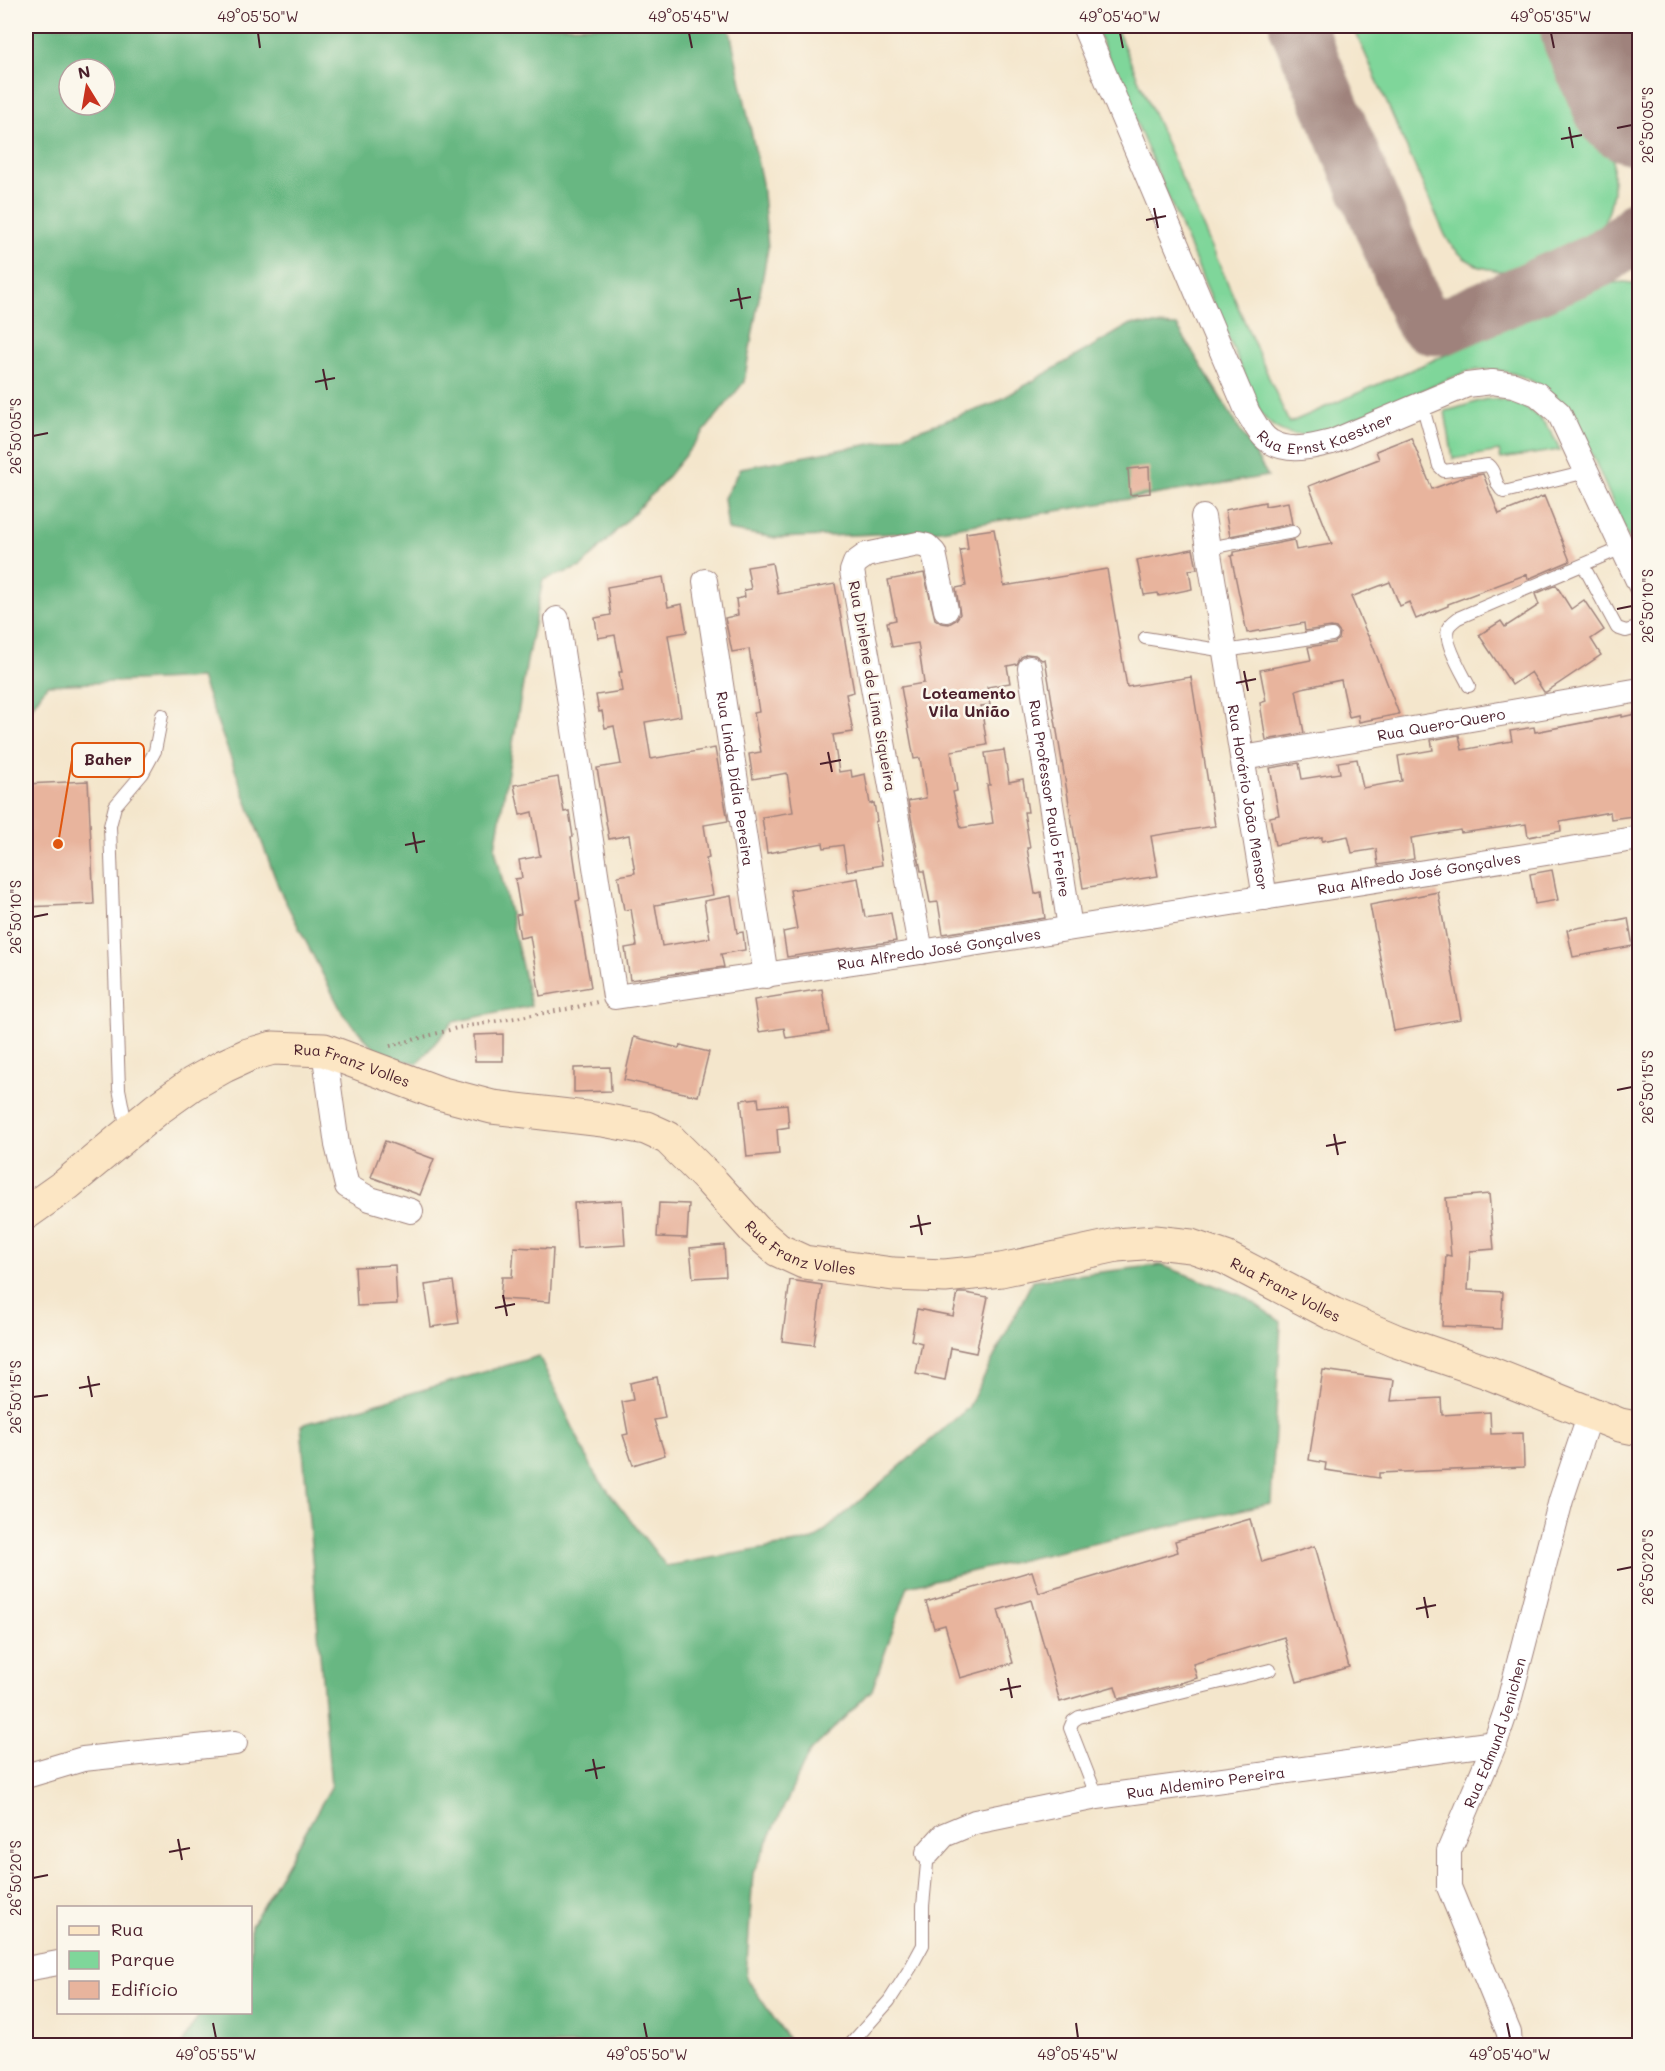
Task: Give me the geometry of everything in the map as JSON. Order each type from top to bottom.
[{"type":"street","name":"Rua Ernst Kaestner","points":[[1084,26],[1248,412],[1270,442],[1290,448],[1310,447],[1332,442],[1467,385],[1492,382],[1514,385],[1537,394],[1559,413],[1640,585]]},
{"type":"street","name":"Rua Horário João Mensor","points":[[1203,517],[1265,898]]},
{"type":"street","name":"Rua Dirlene de Lima Siqueira","points":[[921,952],[852,572],[855,562],[866,555],[918,544],[927,546],[934,554],[946,610]]},
{"type":"street","name":"Rua Linda Dídia Pereira","points":[[705,581],[766,976]]},
{"type":"street","points":[[557,619],[615,998]]},
{"type":"street","name":"Rua Professor Paulo Freire","points":[[1030,668],[1070,928]]},
{"type":"street","name":"Rua Quero-Quero","points":[[1243,758],[1640,690]]},
{"type":"street","name":"Rua Alfredo José Gonçalves","points":[[615,998],[1640,838]]},
{"type":"street","name":"Rua Franz Volles","points":[[26,1213],[67,1184],[157,1109],[192,1084],[248,1055],[273,1048],[324,1050],[439,1093],[492,1107],[603,1120],[646,1128],[668,1138],[755,1230],[778,1251],[804,1262],[893,1274],[945,1276],[1001,1270],[1117,1245],[1155,1242],[1191,1246],[1226,1258],[1333,1314],[1396,1341],[1486,1372],[1620,1425],[1640,1429]]},
{"type":"street","points":[[324,1050],[337,1145],[347,1186],[370,1199],[411,1211]]},
{"type":"street","name":"Rua Edmund Jenichen","points":[[1510,2046],[1509,2033],[1449,1887],[1449,1851],[1495,1743],[1517,1672],[1561,1500],[1590,1413]]},
{"type":"street","points":[[26,1776],[83,1760],[235,1743]]},
{"type":"street","name":"Rua Aldemiro Pereira","points":[[928,1852],[944,1835],[975,1822],[1097,1797],[1495,1743]]},
{"type":"street","points":[[26,1970],[57,1963]]},
{"type":"lane","points":[[1422,404],[1439,466],[1444,471],[1488,465],[1493,470],[1498,488],[1504,492],[1587,472]]},
{"type":"lane","points":[[1209,548],[1293,532]]},
{"type":"lane","points":[[1469,686],[1449,643],[1448,628],[1452,622],[1622,548]]},
{"type":"lane","points":[[1583,565],[1617,628],[1626,631],[1640,627]]},
{"type":"lane","points":[[1145,638],[1225,651],[1332,635]]},
{"type":"lane","points":[[127,1134],[119,1089],[110,826],[115,806],[143,773],[155,751],[162,715]]},
{"type":"lane","points":[[1097,1797],[1070,1728],[1073,1720],[1270,1670]]},
{"type":"lane","points":[[849,2046],[889,2001],[912,1967],[923,1945],[923,1906],[928,1852]]},
{"type":"path","points":[[394,1044],[457,1028],[573,1008],[615,998]]},
{"type":"green space","points":[[26,26],[729,26],[762,183],[768,248],[744,382],[661,485],[581,567],[543,580],[495,848],[531,1006],[453,1022],[418,1063],[382,1057],[343,1014],[280,891],[201,678],[47,685],[26,715]]},
{"type":"green space","points":[[1095,26],[1115,26],[1289,423],[1473,343],[1470,342],[1601,284],[1624,282],[1639,284],[1639,563],[1581,429],[1559,401],[1532,381],[1518,375],[1484,370],[1466,372],[1318,434],[1286,433],[1273,426],[1261,414]]},
{"type":"green space","points":[[1353,26],[1560,26],[1613,150],[1613,192],[1609,211],[1603,224],[1575,244],[1518,270],[1499,271],[1480,267],[1464,258],[1445,235]]},
{"type":"green space","points":[[1131,324],[1177,326],[1268,476],[929,532],[776,538],[728,530],[724,498],[741,468],[887,441],[993,404]]},
{"type":"green space","points":[[1487,399],[1512,402],[1532,412],[1548,429],[1560,450],[1501,459],[1499,451],[1453,459],[1445,411]]},
{"type":"green space","points":[[1161,1265],[1245,1297],[1281,1322],[1271,1503],[908,1586],[872,1690],[809,1753],[753,1873],[746,1977],[787,2038],[786,2045],[181,2045],[199,2014],[252,2014],[252,1924],[331,1787],[301,1425],[539,1356],[595,1474],[666,1566],[814,1540],[968,1408],[1033,1280]]},
{"type":"building","points":[[1411,437],[1432,489],[1464,477],[1483,474],[1499,514],[1544,496],[1570,561],[1528,579],[1527,574],[1448,604],[1448,606],[1416,619],[1409,602],[1400,606],[1390,582],[1351,597],[1369,636],[1399,714],[1359,722],[1358,715],[1349,717],[1341,680],[1296,690],[1304,733],[1266,740],[1260,703],[1266,701],[1260,670],[1311,660],[1308,647],[1334,643],[1339,639],[1340,633],[1336,628],[1331,627],[1305,631],[1304,623],[1247,633],[1231,556],[1234,552],[1294,540],[1296,550],[1332,544],[1309,486],[1379,459],[1376,451]]},
{"type":"building","points":[[1149,467],[1150,493],[1130,495],[1128,469]]},
{"type":"building","points":[[1265,502],[1265,506],[1288,502],[1292,524],[1230,536],[1225,510]]},
{"type":"building","points":[[994,529],[1004,586],[1107,569],[1127,687],[1191,677],[1215,826],[1151,836],[1158,876],[1083,888],[1045,659],[1027,654],[1021,657],[1017,664],[1007,666],[1010,683],[987,687],[990,705],[981,706],[987,745],[951,751],[957,791],[953,792],[961,828],[993,823],[985,753],[1004,750],[1009,782],[1023,779],[1028,812],[1024,812],[1030,848],[1027,848],[1035,894],[1041,892],[1045,918],[943,934],[938,902],[930,903],[924,871],[921,871],[908,801],[926,798],[920,758],[914,759],[901,687],[924,683],[918,643],[892,647],[887,622],[896,620],[888,580],[924,573],[935,619],[949,624],[960,614],[956,588],[966,586],[960,550],[968,549],[966,533]]},
{"type":"building","points":[[1193,549],[1197,569],[1189,570],[1192,589],[1159,596],[1158,593],[1144,595],[1137,560]]},
{"type":"building","points":[[772,563],[778,594],[835,584],[854,692],[846,694],[853,732],[833,735],[839,772],[851,770],[852,777],[865,774],[870,804],[874,803],[882,865],[847,871],[843,845],[824,848],[823,843],[767,853],[762,817],[793,812],[787,773],[753,779],[749,754],[761,752],[754,713],[759,712],[749,649],[732,652],[725,618],[738,615],[736,599],[745,597],[744,590],[751,589],[747,567]]},
{"type":"building","points":[[663,577],[668,607],[682,604],[687,632],[668,635],[681,716],[645,722],[651,759],[715,748],[728,821],[704,825],[709,858],[706,859],[713,895],[655,905],[662,946],[710,938],[704,901],[731,896],[737,933],[743,932],[745,950],[721,954],[724,967],[630,980],[625,948],[637,946],[631,909],[624,910],[618,876],[635,873],[629,835],[609,839],[597,768],[621,764],[614,726],[605,728],[596,695],[622,691],[619,672],[622,672],[615,635],[598,638],[595,618],[611,615],[607,587]]},
{"type":"building","points":[[1556,585],[1571,609],[1584,600],[1604,630],[1591,639],[1601,655],[1546,692],[1531,672],[1512,685],[1479,635],[1501,621],[1505,627],[1539,605],[1535,594]]},
{"type":"building","points":[[1640,713],[1640,771],[1632,772],[1640,815],[1611,819],[1610,812],[1560,821],[1561,831],[1528,837],[1526,824],[1461,833],[1460,830],[1411,838],[1414,859],[1378,865],[1376,849],[1352,853],[1348,836],[1322,841],[1322,837],[1275,845],[1270,817],[1279,815],[1270,768],[1299,763],[1302,779],[1340,773],[1338,762],[1357,759],[1363,788],[1402,781],[1398,756],[1433,750],[1431,740],[1459,735],[1462,750],[1512,741],[1510,731],[1534,727],[1535,732]]},
{"type":"building","points":[[558,777],[564,812],[569,811],[580,900],[576,901],[591,987],[540,996],[530,936],[520,938],[516,915],[521,914],[515,879],[522,878],[519,860],[540,856],[532,812],[520,815],[514,785]]},
{"type":"building","points":[[88,781],[94,904],[26,907],[26,784]]},
{"type":"building","points":[[1552,870],[1558,900],[1535,904],[1530,874]]},
{"type":"building","points":[[858,878],[865,917],[891,913],[896,941],[787,957],[783,932],[797,929],[790,890]]},
{"type":"building","points":[[1438,892],[1461,1019],[1394,1031],[1370,905]]},
{"type":"building","points":[[1628,918],[1633,946],[1573,957],[1567,930]]},
{"type":"building","points":[[822,989],[829,1032],[786,1038],[784,1028],[759,1032],[754,1000]]},
{"type":"building","points":[[503,1034],[503,1061],[475,1061],[474,1035]]},
{"type":"building","points":[[634,1037],[679,1048],[680,1045],[709,1052],[698,1096],[624,1080]]},
{"type":"building","points":[[610,1067],[611,1091],[574,1092],[574,1068]]},
{"type":"building","points":[[758,1098],[759,1107],[787,1104],[789,1127],[777,1129],[779,1154],[747,1157],[741,1100]]},
{"type":"building","points":[[385,1141],[434,1159],[420,1195],[371,1177]]},
{"type":"building","points":[[1489,1194],[1494,1249],[1470,1251],[1468,1290],[1503,1292],[1501,1329],[1442,1326],[1446,1255],[1451,1256],[1446,1198]]},
{"type":"building","points":[[622,1200],[625,1245],[577,1248],[574,1203]]},
{"type":"building","points":[[659,1203],[689,1204],[687,1238],[657,1237]]},
{"type":"building","points":[[724,1245],[726,1276],[693,1278],[690,1248]]},
{"type":"building","points":[[514,1247],[553,1249],[550,1302],[500,1299],[502,1277],[512,1277]]},
{"type":"building","points":[[395,1265],[397,1304],[357,1306],[355,1267]]},
{"type":"building","points":[[790,1280],[822,1285],[814,1345],[782,1341]]},
{"type":"building","points":[[453,1281],[459,1323],[431,1327],[425,1285]]},
{"type":"building","points":[[958,1293],[988,1297],[976,1353],[951,1348],[945,1380],[916,1374],[922,1343],[911,1340],[917,1309],[953,1316]]},
{"type":"building","points":[[1323,1370],[1394,1380],[1391,1401],[1441,1398],[1442,1415],[1490,1412],[1491,1434],[1523,1433],[1524,1467],[1379,1473],[1379,1478],[1325,1470],[1326,1463],[1309,1460]]},
{"type":"building","points":[[657,1377],[665,1418],[654,1420],[665,1455],[633,1465],[623,1435],[628,1434],[622,1402],[633,1400],[630,1383]]},
{"type":"building","points":[[1250,1519],[1262,1562],[1315,1546],[1349,1667],[1297,1682],[1284,1637],[1193,1664],[1197,1678],[1177,1684],[1119,1699],[1115,1686],[1060,1702],[1031,1600],[998,1610],[1013,1663],[960,1678],[945,1625],[934,1628],[926,1602],[1032,1571],[1039,1593],[1178,1552],[1175,1541]]},
{"type":"taxiway","points":[[1297,26],[1421,319],[1429,326],[1445,326],[1598,260],[1621,245],[1640,227]]},
{"type":"runway","points":[[1609,26],[1640,96]]},
{"type":"place","name":"Baher","points":[[58,844]]},
{"type":"district","name":"Loteamento Vila União","points":[[969,701]]}]
